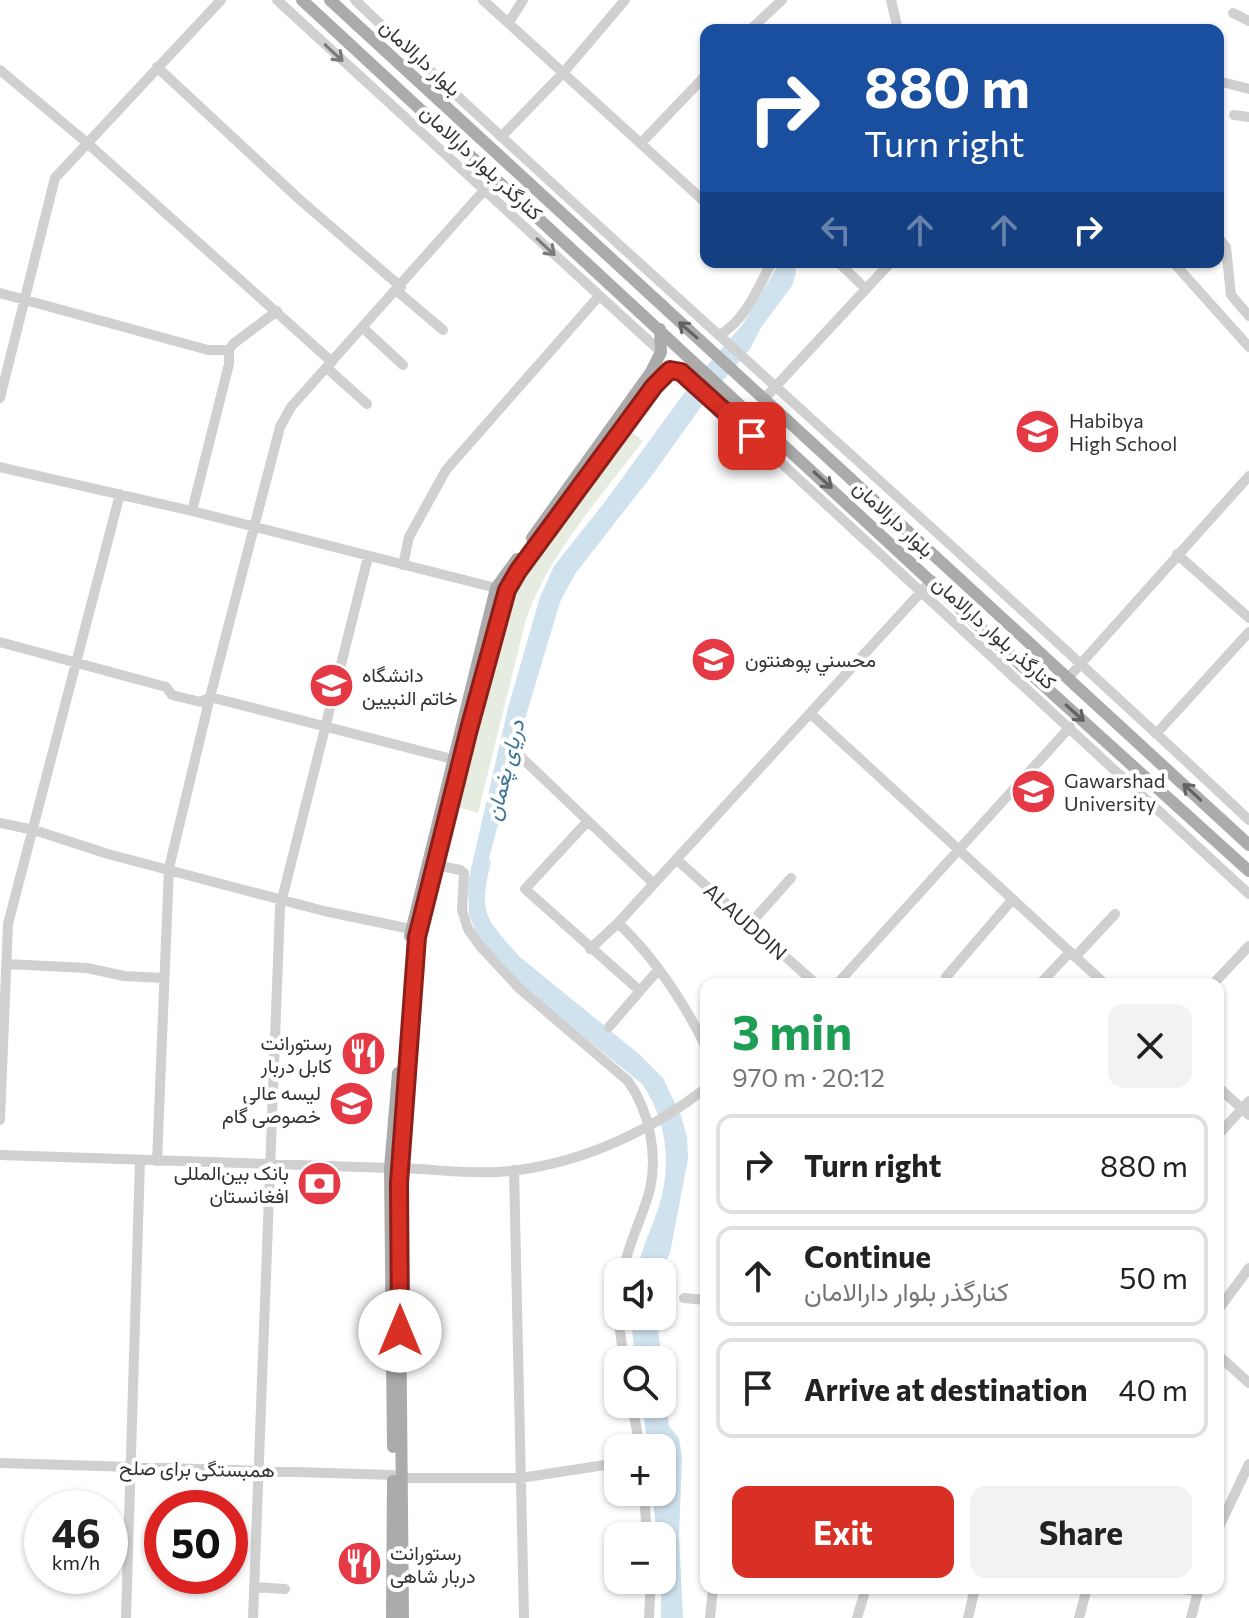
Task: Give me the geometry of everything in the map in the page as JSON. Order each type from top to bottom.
[{"type":"main road","name":"بلوار دارالامان","points":[[302,0],[932,580],[1017,670],[1249,871]]},
{"type":"main road","name":"بلوار دارالامان","points":[[330,0],[1249,845]]},
{"type":"main road","points":[[638,310],[655,302]]},
{"type":"main road","points":[[395,1168],[417,937],[436,865],[452,759],[496,588],[651,372],[661,352],[660,329]]},
{"type":"main road","name":"کنارگذر بلوار دارالامان","points":[[446,802],[507,590],[665,374],[678,370],[740,425]]},
{"type":"main road","points":[[740,425],[751,414]]},
{"type":"main road","points":[[802,461],[815,446]]},
{"type":"main road","points":[[392,1618],[398,1477],[395,1168],[404,978],[411,929],[446,802]]},
{"type":"main road","points":[[397,1546],[403,1618]]},
{"type":"street","points":[[0,398],[55,178],[221,0]]},
{"type":"street","name":"کنارگذر بلوار دارالامان","points":[[277,0],[661,352]]},
{"type":"street","name":"کنارگذر بلوار دارالامان","points":[[355,0],[1249,820]]},
{"type":"street","points":[[483,0],[700,197]]},
{"type":"street","points":[[509,22],[523,0]]},
{"type":"street","points":[[501,137],[563,73],[625,0]]},
{"type":"street","points":[[756,24],[782,0]]},
{"type":"street","points":[[891,0],[897,24]]},
{"type":"street","points":[[1233,13],[1249,21]]},
{"type":"street","points":[[157,67],[443,330]]},
{"type":"street","points":[[0,70],[277,311],[367,404]]},
{"type":"street","points":[[641,143],[700,81]]},
{"type":"street","points":[[1224,83],[1249,89]]},
{"type":"street","points":[[1234,115],[1249,117]]},
{"type":"street","points":[[157,1161],[169,868],[280,427],[291,407],[495,178]]},
{"type":"street","points":[[1224,244],[1231,295],[1249,316]]},
{"type":"street","points":[[724,339],[749,306],[769,268]]},
{"type":"street","points":[[844,268],[866,289]]},
{"type":"street","points":[[764,399],[885,268]]},
{"type":"street","points":[[1179,268],[1246,340]]},
{"type":"street","points":[[0,293],[208,350],[229,350]]},
{"type":"street","points":[[403,565],[409,537],[446,470],[599,296]]},
{"type":"street","points":[[192,511],[229,364],[229,350],[277,311]]},
{"type":"street","points":[[363,328],[403,365]]},
{"type":"street","name":"کنارگذر بلوار دارالامان","points":[[740,425],[921,591],[1017,670],[1070,727],[1249,894]]},
{"type":"street","points":[[0,467],[192,511],[496,588]]},
{"type":"street","points":[[1068,678],[1249,476]]},
{"type":"street","points":[[0,1120],[8,924],[120,494]]},
{"type":"street","points":[[1177,554],[1249,618]]},
{"type":"street","points":[[253,1618],[281,898],[368,557]]},
{"type":"street","points":[[590,949],[618,923],[932,580]]},
{"type":"street","points":[[1156,734],[1249,632]]},
{"type":"street","points":[[0,642],[166,687],[172,695],[201,702],[210,697],[452,759]]},
{"type":"street","points":[[811,714],[1099,978]]},
{"type":"street","points":[[842,978],[1070,727]]},
{"type":"street","points":[[520,756],[654,884]]},
{"type":"street","points":[[587,822],[525,889],[640,991]]},
{"type":"street","points":[[0,823],[324,911],[411,929]]},
{"type":"street","name":"ALAUDDIN","points":[[676,859],[809,978]]},
{"type":"street","points":[[436,865],[464,873],[462,910],[468,929],[480,946],[520,989],[628,1081],[639,1096],[650,1125],[650,1187],[627,1258]]},
{"type":"street","points":[[750,924],[791,878]]},
{"type":"street","points":[[946,977],[1012,900]]},
{"type":"street","points":[[1047,978],[1115,914]]},
{"type":"street","points":[[618,923],[637,941],[658,970],[700,1037]]},
{"type":"street","points":[[1219,978],[1249,946]]},
{"type":"street","points":[[6,964],[87,968],[124,976],[163,978]]},
{"type":"street","points":[[609,1027],[658,970]]},
{"type":"street","points":[[1224,1091],[1247,1108],[1224,1129]]},
{"type":"street","points":[[0,1155],[493,1172],[552,1163],[588,1153],[650,1125],[700,1093]]},
{"type":"street","points":[[126,1618],[140,1160]]},
{"type":"street","points":[[514,1170],[524,1618]]},
{"type":"street","points":[[1224,1302],[1249,1268]]},
{"type":"street","points":[[684,1298],[700,1299]]},
{"type":"street","points":[[1224,1360],[1249,1383]]},
{"type":"street","name":"همبستگی برای صلح","points":[[0,1463],[259,1469],[398,1477],[520,1478],[604,1465]]},
{"type":"street","points":[[1224,1516],[1249,1464]]},
{"type":"street","points":[[255,1587],[285,1589]]},
{"type":"street","points":[[649,1618],[650,1594]]},
{"type":"street","points":[[710,1618],[712,1594]]},
{"type":"street","points":[[857,1618],[864,1594]]},
{"type":"street","points":[[968,1618],[974,1594]]},
{"type":"street","points":[[1079,1618],[1085,1594]]},
{"type":"street","points":[[1191,1618],[1198,1594]]},
{"type":"shaded area","points":[[627,428],[643,441],[562,548],[526,619],[478,813],[458,807],[510,603],[519,580]]},
{"type":"water","name":"دریای پغمان","points":[[776,268],[795,268],[792,286],[762,326],[750,349],[706,400],[575,574],[560,602],[516,749],[506,810],[502,810],[489,858],[491,862],[485,894],[485,905],[492,923],[520,957],[639,1054],[663,1078],[681,1116],[687,1137],[688,1159],[670,1253],[667,1258],[641,1258],[659,1206],[665,1175],[665,1143],[657,1112],[642,1084],[515,981],[491,954],[476,933],[469,914],[468,882],[508,708],[540,597],[554,566],[690,385],[743,324]]},
{"type":"water","points":[[632,1330],[658,1330],[660,1346],[634,1346]]},
{"type":"water","points":[[644,1418],[668,1418],[669,1426],[676,1434],[646,1434]]},
{"type":"water","points":[[676,1434],[682,1458],[679,1536],[683,1618],[661,1618],[661,1594],[676,1594],[676,1522],[655,1522],[654,1506],[676,1506]]},
{"type":"place","name":"Habibya High School","points":[[1038,431]]},
{"type":"place","name":"محسني پوهنتون","points":[[714,659]]},
{"type":"place","name":"دانشگاه خاتم النبیین","points":[[331,685]]},
{"type":"place","name":"Gawarshad University","points":[[1033,792]]},
{"type":"place","name":"رستورانت کابل دربار","points":[[363,1053]]},
{"type":"place","name":"لیسه عالی خصوصی گام","points":[[352,1104]]},
{"type":"place","name":"بانک بین‌المللی افغانستان","points":[[320,1184]]},
{"type":"place","name":"رستورانت دربار شاهی","points":[[359,1564]]},
{"type":"route","points":[[400,1331],[399,1183],[417,937],[507,590],[654,386],[670,370],[681,372],[752,436]]}]
